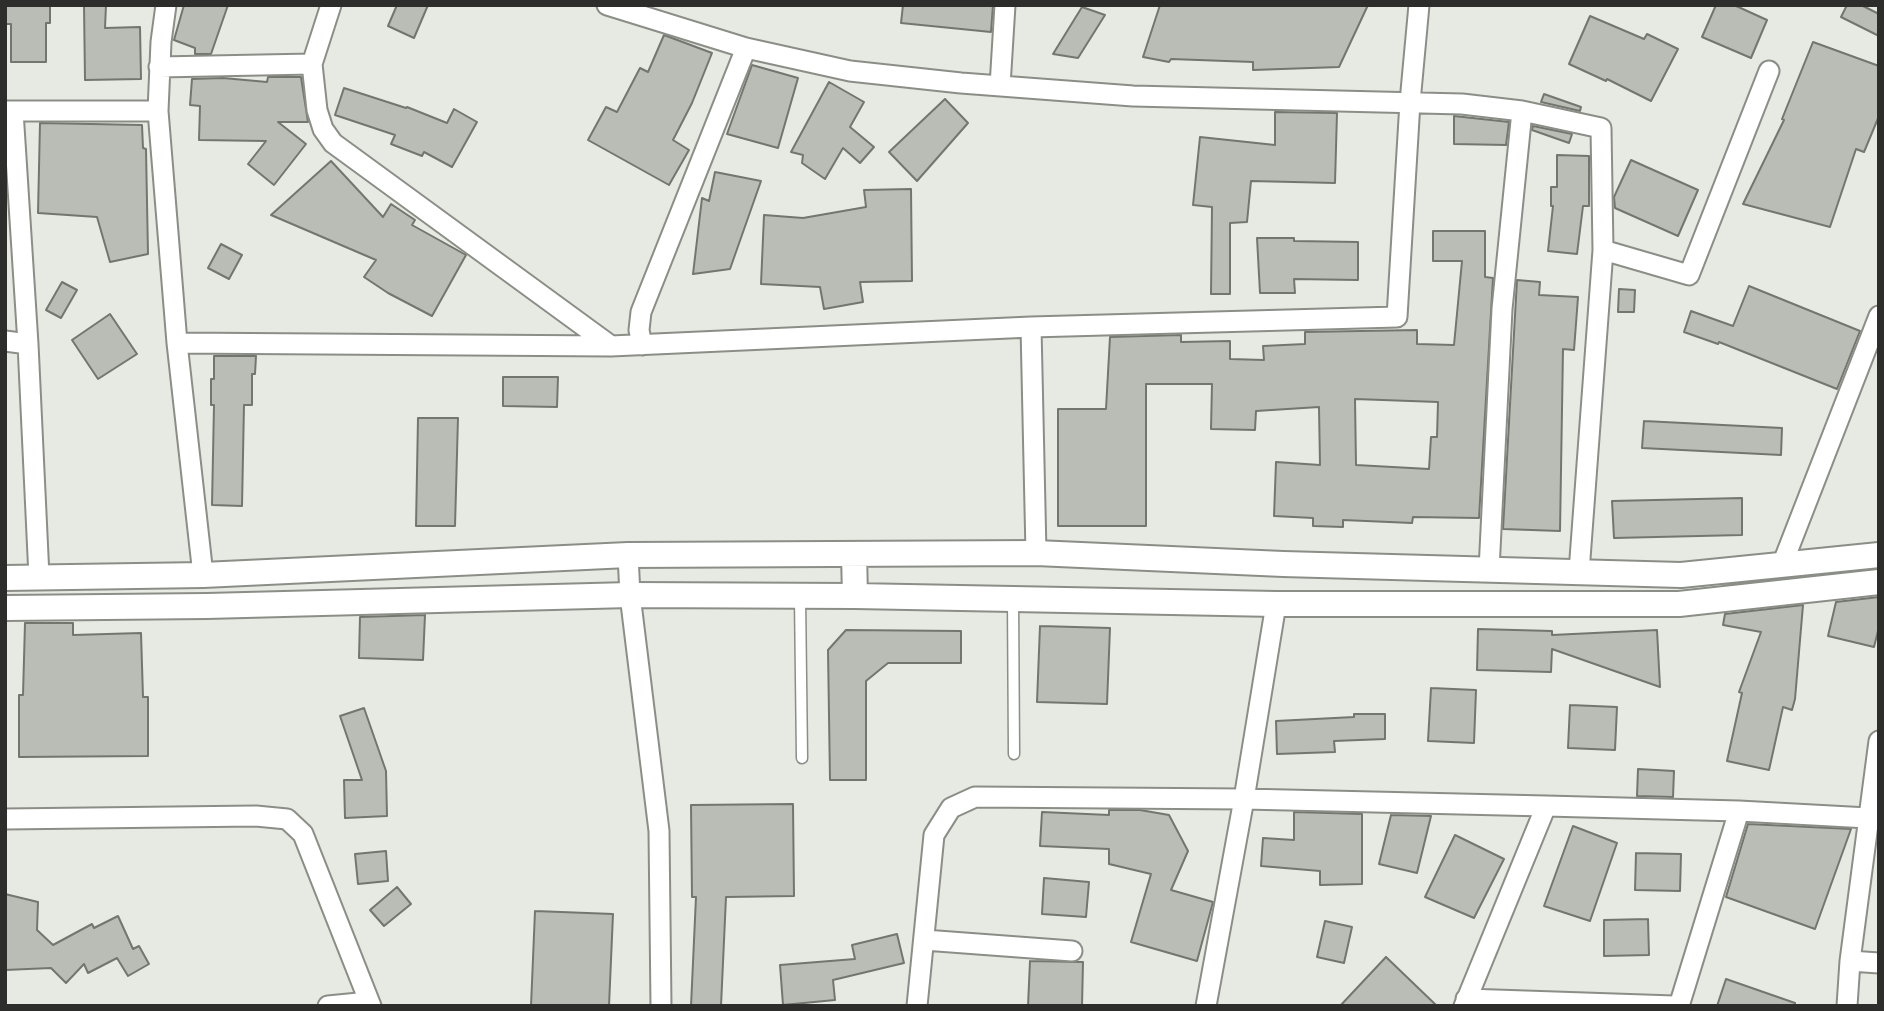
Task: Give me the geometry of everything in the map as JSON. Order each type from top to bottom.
[{"type":"street","points":[[166,5],[159,67],[158,111],[177,343],[203,575]]},
{"type":"street","points":[[331,5],[312,64],[317,110],[323,129],[333,143],[611,346]]},
{"type":"street","points":[[607,5],[747,48],[850,71],[1133,96],[1462,104],[1522,111],[1601,128],[1603,250],[1579,572]]},
{"type":"street","points":[[1000,86],[1005,5]]},
{"type":"street","points":[[177,343],[611,346],[1031,327],[1397,317],[1410,102],[1419,5]]},
{"type":"street","points":[[642,345],[639,330],[641,312],[747,48]]},
{"type":"street","points":[[159,67],[312,64]]},
{"type":"street","points":[[1603,250],[1689,275],[1769,71]]},
{"type":"street","points":[[39,577],[28,344],[9,111],[158,111]]},
{"type":"street","points":[[1489,570],[1502,309],[1522,111]]},
{"type":"street","points":[[1782,565],[1879,316]]},
{"type":"street","points":[[1031,327],[1036,552]]},
{"type":"street","points":[[5,341],[28,344]]},
{"type":"street","points":[[5,578],[203,575],[628,555],[1036,552],[1283,564],[1681,575],[1879,555]]},
{"type":"street","points":[[854,554],[855,596]]},
{"type":"street","points":[[628,555],[630,595],[659,831],[661,1006]]},
{"type":"street","points":[[1206,1006],[1283,564]]},
{"type":"street","points":[[5,608],[207,606],[630,595],[1013,598],[1276,604],[1679,604],[1879,582]]},
{"type":"street","points":[[1847,1006],[1850,961],[1879,741]]},
{"type":"street","points":[[916,1006],[934,835],[951,808],[975,797],[1244,799],[1546,806],[1739,811],[1868,818]]},
{"type":"street","points":[[1546,806],[1465,1002],[1674,1006]]},
{"type":"street","points":[[1679,1006],[1739,811]]},
{"type":"street","points":[[5,819],[287,819],[303,834],[370,1004],[328,1006]]},
{"type":"street","points":[[924,940],[1072,951]]},
{"type":"street","points":[[1850,961],[1879,963]]},
{"type":"lane","points":[[800,596],[802,758]]},
{"type":"lane","points":[[1013,598],[1014,754]]},
{"type":"building","points":[[5,5],[50,5],[50,23],[46,23],[46,62],[11,62],[11,24],[5,24]]},
{"type":"building","points":[[84,5],[106,5],[105,28],[140,27],[141,79],[85,80]]},
{"type":"building","points":[[184,5],[228,5],[211,54],[195,54],[195,48],[174,40]]},
{"type":"building","points":[[397,5],[428,5],[414,38],[388,26]]},
{"type":"building","points":[[903,5],[993,5],[991,32],[901,23]]},
{"type":"building","points":[[1160,5],[1368,5],[1339,67],[1253,70],[1253,62],[1171,59],[1169,62],[1143,57]]},
{"type":"building","points":[[1716,5],[1734,5],[1767,20],[1751,58],[1702,37]]},
{"type":"building","points":[[1847,5],[1861,5],[1879,14],[1879,36],[1841,17]]},
{"type":"building","points":[[1082,7],[1105,15],[1078,58],[1053,54]]},
{"type":"building","points":[[1590,16],[1644,39],[1647,34],[1678,49],[1651,101],[1569,64]]},
{"type":"building","points":[[664,35],[712,53],[692,103],[673,140],[689,150],[669,185],[588,140],[606,107],[617,112],[640,68],[648,72]]},
{"type":"building","points":[[1813,42],[1879,66],[1879,116],[1864,152],[1856,149],[1830,227],[1743,204],[1784,120],[1782,119]]},
{"type":"building","points":[[752,65],[798,78],[778,148],[727,134]]},
{"type":"building","points":[[268,77],[301,77],[308,122],[278,122],[306,144],[274,185],[248,164],[266,141],[199,140],[200,106],[190,105],[192,79],[223,78],[267,82]]},
{"type":"building","points":[[829,82],[864,102],[850,127],[874,147],[860,163],[843,148],[825,179],[802,163],[803,155],[791,152]]},
{"type":"building","points":[[344,88],[407,107],[447,123],[454,109],[477,122],[452,167],[424,152],[422,156],[391,144],[395,135],[335,115]]},
{"type":"building","points":[[1544,94],[1581,107],[1580,111],[1541,102]]},
{"type":"building","points":[[945,99],[968,123],[917,181],[889,152]]},
{"type":"building","points":[[1275,112],[1337,113],[1335,183],[1251,181],[1247,222],[1230,223],[1230,294],[1211,294],[1212,207],[1193,205],[1200,137],[1275,145]]},
{"type":"building","points":[[1454,116],[1509,122],[1506,145],[1454,144]]},
{"type":"building","points":[[40,123],[142,125],[143,148],[146,149],[148,254],[110,262],[97,217],[38,213]]},
{"type":"building","points":[[1533,126],[1572,134],[1569,143],[1532,130]]},
{"type":"building","points":[[1557,155],[1589,156],[1589,206],[1583,206],[1577,254],[1548,251],[1553,206],[1551,187],[1557,187]]},
{"type":"building","points":[[1631,160],[1698,190],[1678,236],[1615,208],[1614,197]]},
{"type":"building","points":[[331,161],[383,217],[391,204],[415,220],[412,225],[466,255],[432,316],[364,277],[376,260],[271,215]]},
{"type":"building","points":[[715,172],[761,181],[730,269],[693,274],[702,198],[709,201]]},
{"type":"building","points":[[911,189],[912,281],[860,282],[863,302],[824,309],[820,287],[761,284],[764,215],[803,218],[866,207],[864,190]]},
{"type":"building","points":[[1433,231],[1485,231],[1485,277],[1493,278],[1479,518],[1413,517],[1412,523],[1343,520],[1343,527],[1313,526],[1313,518],[1274,516],[1276,462],[1320,465],[1319,407],[1256,411],[1255,430],[1211,429],[1212,384],[1146,384],[1146,526],[1058,526],[1058,409],[1106,409],[1110,337],[1181,335],[1181,342],[1230,341],[1230,359],[1264,360],[1263,346],[1305,344],[1305,332],[1417,330],[1417,344],[1454,345],[1462,261],[1433,261]],"holes":[[[1355,399],[1438,402],[1437,437],[1431,437],[1429,469],[1356,465]]]},
{"type":"building","points":[[1257,238],[1358,242],[1358,280],[1294,279],[1295,293],[1260,293]]},
{"type":"building","points":[[221,244],[242,255],[229,279],[208,268]]},
{"type":"building","points":[[1517,280],[1540,282],[1539,295],[1578,297],[1574,350],[1563,349],[1560,531],[1503,529]]},
{"type":"building","points":[[62,282],[77,290],[61,318],[46,310]]},
{"type":"building","points":[[1749,286],[1860,331],[1837,389],[1719,342],[1718,344],[1684,332],[1691,311],[1733,326]]},
{"type":"building","points":[[1619,289],[1635,290],[1634,312],[1618,312]]},
{"type":"building","points":[[110,314],[137,354],[98,379],[72,340]]},
{"type":"building","points":[[214,356],[256,356],[255,374],[252,374],[252,405],[244,405],[242,506],[212,505],[214,405],[211,405],[211,379],[214,379]]},
{"type":"building","points":[[503,377],[558,377],[557,407],[503,406]]},
{"type":"building","points":[[418,418],[458,418],[455,526],[416,526]]},
{"type":"building","points":[[1644,421],[1782,428],[1781,455],[1642,448]]},
{"type":"building","points":[[1742,498],[1742,535],[1614,538],[1612,501]]},
{"type":"building","points":[[1879,597],[1879,627],[1874,647],[1828,636],[1836,602]]},
{"type":"building","points":[[1803,605],[1795,699],[1792,710],[1783,707],[1769,770],[1727,761],[1742,693],[1739,692],[1761,632],[1723,625],[1725,614]]},
{"type":"building","points":[[425,615],[423,660],[359,658],[360,617]]},
{"type":"building","points":[[25,623],[73,623],[73,635],[141,633],[143,697],[148,697],[148,756],[19,757],[19,695],[23,695]]},
{"type":"building","points":[[1040,626],[1110,628],[1107,704],[1037,702]]},
{"type":"building","points":[[1478,629],[1552,631],[1552,635],[1657,630],[1660,687],[1552,649],[1551,672],[1477,670]]},
{"type":"building","points":[[846,630],[961,631],[961,663],[888,663],[866,681],[866,780],[830,780],[828,650]]},
{"type":"building","points":[[1431,688],[1476,690],[1474,743],[1428,741]]},
{"type":"building","points":[[1570,705],[1617,707],[1615,750],[1568,748]]},
{"type":"building","points":[[364,708],[386,771],[387,816],[345,818],[344,780],[362,780],[340,716]]},
{"type":"building","points":[[1354,714],[1385,714],[1385,739],[1334,741],[1335,752],[1277,754],[1276,721],[1354,717]]},
{"type":"building","points":[[1638,769],[1674,771],[1673,797],[1637,796]]},
{"type":"building","points":[[793,804],[794,896],[726,897],[721,1006],[691,1006],[696,897],[692,897],[691,805]]},
{"type":"building","points":[[1109,810],[1140,810],[1169,815],[1188,851],[1171,890],[1213,902],[1197,961],[1131,942],[1151,874],[1109,864],[1109,849],[1040,846],[1042,812],[1109,815]]},
{"type":"building","points":[[1294,812],[1362,814],[1362,884],[1320,885],[1320,871],[1261,866],[1263,838],[1294,840]]},
{"type":"building","points":[[1391,815],[1431,816],[1417,873],[1379,864]]},
{"type":"building","points":[[1748,824],[1851,829],[1815,929],[1726,897]]},
{"type":"building","points":[[1573,826],[1617,843],[1590,921],[1544,906]]},
{"type":"building","points":[[1455,835],[1504,859],[1474,918],[1425,897]]},
{"type":"building","points":[[386,851],[388,881],[358,884],[355,854]]},
{"type":"building","points":[[1636,853],[1681,854],[1680,891],[1635,890]]},
{"type":"building","points":[[1044,878],[1089,882],[1086,917],[1042,914]]},
{"type":"building","points":[[397,887],[411,904],[384,926],[370,910]]},
{"type":"building","points":[[5,894],[38,902],[37,930],[53,945],[92,924],[94,928],[118,916],[133,949],[139,946],[149,964],[128,976],[117,958],[88,973],[84,964],[66,983],[51,968],[5,970]]},
{"type":"building","points":[[535,911],[613,914],[609,1006],[531,1006]]},
{"type":"building","points":[[1648,919],[1649,955],[1604,956],[1604,920]]},
{"type":"building","points":[[1325,921],[1352,927],[1344,963],[1317,957]]},
{"type":"building","points":[[897,934],[904,963],[833,980],[835,1000],[783,1005],[780,965],[855,959],[852,945]]},
{"type":"building","points":[[1386,957],[1437,1006],[1340,1006]]},
{"type":"building","points":[[1030,961],[1083,962],[1082,1006],[1028,1006]]},
{"type":"building","points":[[1726,979],[1795,1003],[1795,1006],[1717,1006]]}]
